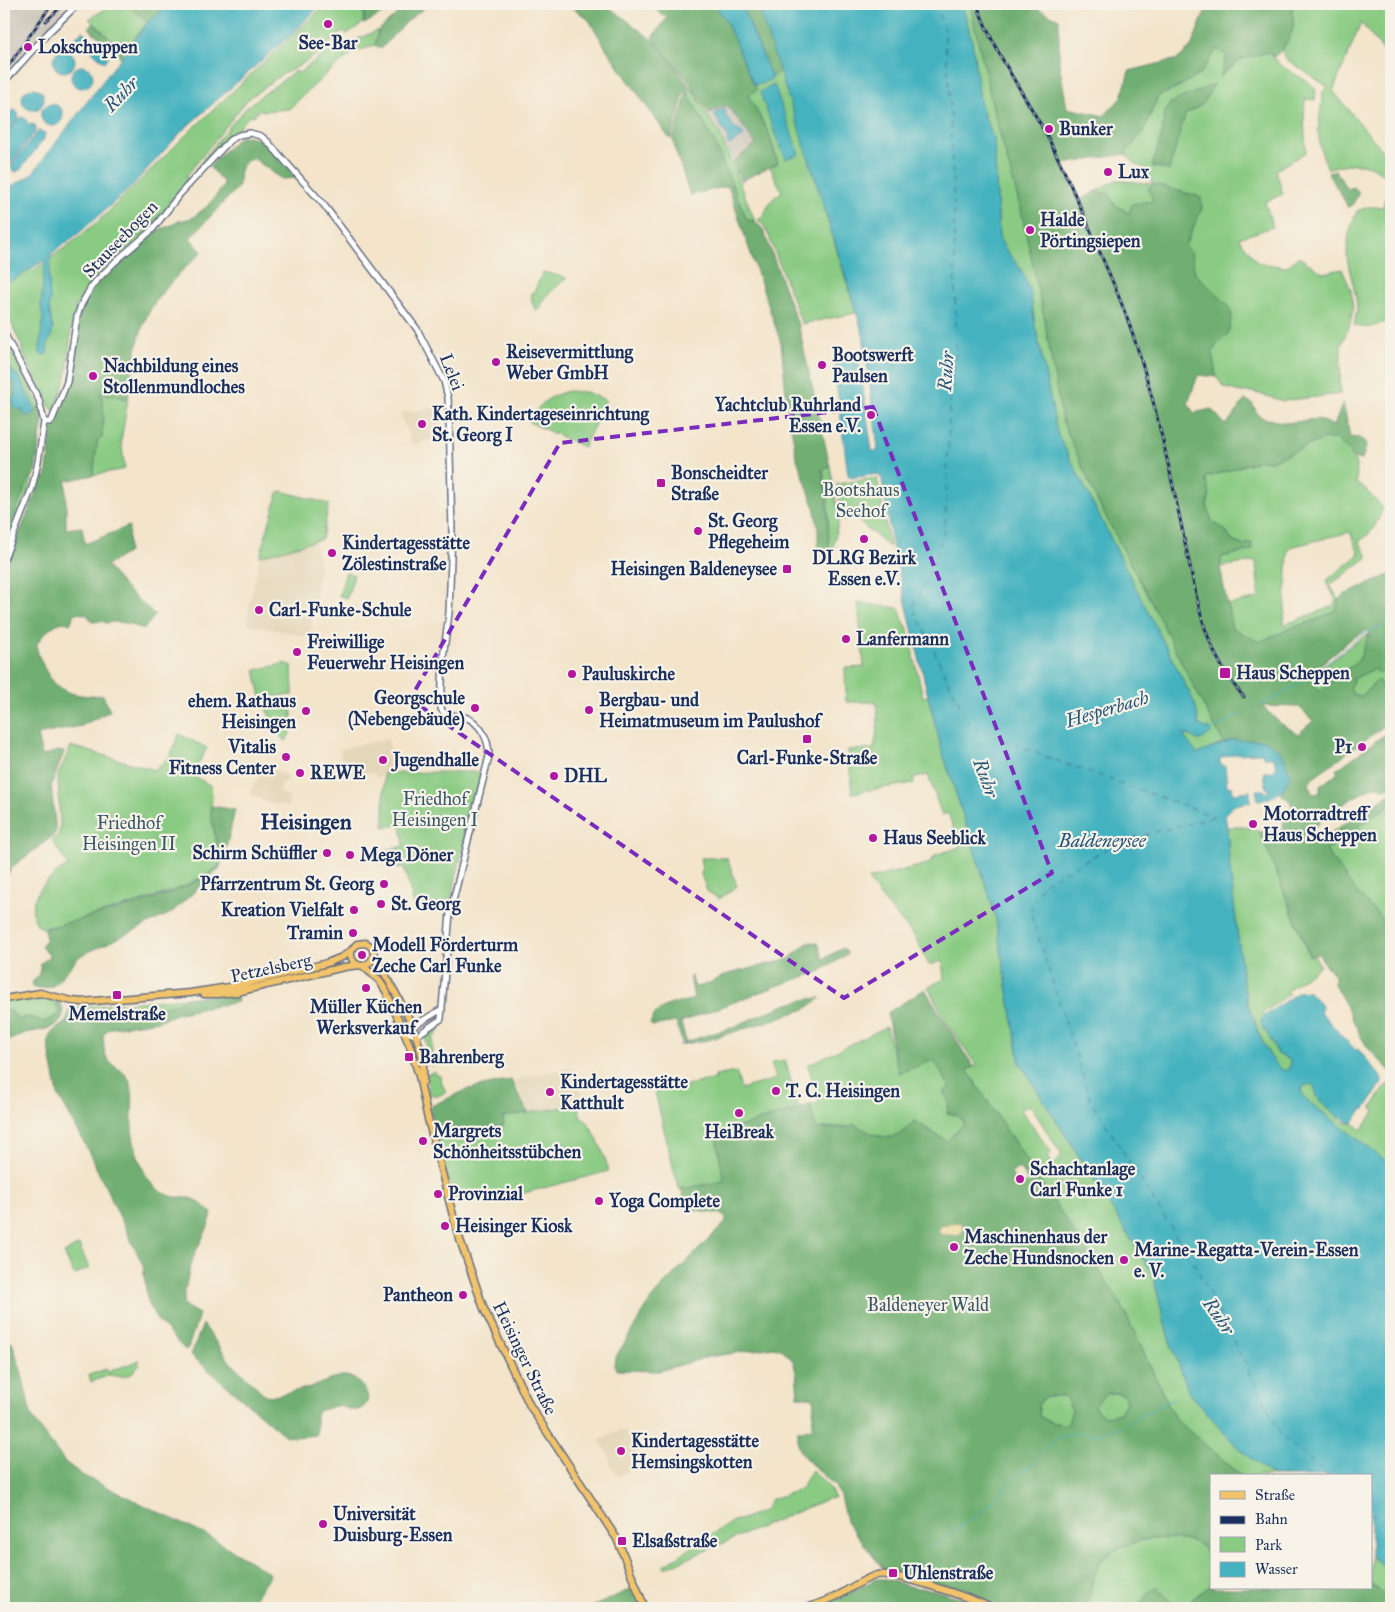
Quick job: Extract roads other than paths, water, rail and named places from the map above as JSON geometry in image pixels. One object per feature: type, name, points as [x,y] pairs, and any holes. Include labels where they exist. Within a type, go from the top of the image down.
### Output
[{"type":"main road","points":[[351,951],[357,944],[364,943],[372,947],[374,954],[370,962],[361,966]]},
{"type":"main road","name":"Heisinger Straße","points":[[351,951],[352,960],[376,976],[410,1033]]},
{"type":"main road","name":"Petzelsberg","points":[[4,998],[36,993],[82,1002],[190,993],[244,984],[327,963],[351,951]]},
{"type":"main road","name":"Heisinger Straße","points":[[374,954],[424,1065],[424,1101],[427,1115],[457,1231],[487,1316],[530,1406],[617,1539],[645,1608]]},
{"type":"main road","name":"Petzelsberg","points":[[190,993],[218,994],[237,992],[344,967],[361,966]]},
{"type":"main road","points":[[807,1608],[836,1596],[879,1574],[908,1580],[964,1597],[991,1608]]},
{"type":"street","points":[[4,82],[51,30],[78,4]]},
{"type":"street","name":"Stauseebogen","points":[[44,422],[52,420],[66,388],[77,317],[84,298],[96,281],[152,230],[180,194],[230,140],[239,135],[254,133]]},
{"type":"street","name":"Lelei","points":[[254,133],[264,138],[324,205],[363,255],[419,333],[444,381],[449,408],[452,524],[449,613],[442,670],[441,709],[444,714],[463,716],[475,723],[485,736],[489,756],[450,913],[442,1009]]},
{"type":"street","points":[[4,333],[40,400],[44,422],[36,474],[4,559]]},
{"type":"street","points":[[410,1033],[441,1019],[442,1009]]},
{"type":"street","points":[[410,1033],[442,1009]]},
{"type":"water","name":"Ruhr","points":[[161,4],[322,4],[293,33],[183,130],[129,189],[79,233],[51,254],[49,307],[53,328],[47,354],[42,355],[40,353],[43,320],[41,305],[45,260],[13,280],[5,282],[4,191],[32,174],[148,22],[161,12]]},
{"type":"water","points":[[714,4],[741,4],[772,78],[762,84],[754,85],[727,23]]},
{"type":"water","name":"Baldeneysee","points":[[757,4],[962,4],[972,41],[980,101],[994,139],[999,237],[1023,274],[1029,287],[1057,433],[1192,698],[1196,707],[1199,725],[1210,729],[1212,732],[1198,740],[1188,735],[1183,735],[1197,754],[1233,740],[1264,740],[1279,750],[1290,775],[1278,793],[1269,798],[1258,800],[1256,790],[1268,792],[1264,772],[1272,772],[1276,768],[1274,757],[1263,757],[1263,753],[1236,754],[1220,758],[1220,764],[1225,766],[1227,785],[1228,787],[1232,786],[1233,793],[1250,791],[1250,802],[1234,805],[1225,814],[1243,981],[1248,1005],[1256,1028],[1276,1064],[1285,1071],[1288,1069],[1291,1064],[1290,1060],[1278,1054],[1265,1029],[1263,1029],[1261,1020],[1298,992],[1308,991],[1321,1004],[1322,1009],[1320,1011],[1356,1050],[1358,1049],[1381,1077],[1381,1085],[1353,1123],[1340,1117],[1325,1106],[1312,1084],[1305,1085],[1301,1091],[1304,1098],[1391,1165],[1391,1571],[1372,1557],[1372,1474],[1270,1474],[1239,1449],[1189,1392],[1168,1336],[1155,1277],[1020,1063],[995,914],[941,747],[892,544],[882,479],[877,474],[851,478],[848,475],[835,372],[836,349],[838,349],[843,357],[858,356],[872,451],[877,451],[878,448],[863,334],[815,177]]},
{"type":"water","points":[[82,31],[109,56],[104,62],[76,37]]},
{"type":"water","points":[[64,50],[72,53],[75,61],[72,69],[64,72],[56,69],[53,61],[56,53]]},
{"type":"water","points":[[82,66],[90,69],[93,77],[90,85],[82,88],[74,85],[71,77],[74,69]]},
{"type":"water","points":[[774,85],[799,154],[786,159],[760,92]]},
{"type":"water","points":[[33,88],[43,95],[44,99],[37,109],[33,110],[23,103],[22,99],[29,89]]},
{"type":"water","points":[[52,104],[60,107],[63,115],[60,123],[52,126],[44,123],[41,115],[44,107]]},
{"type":"water","points":[[725,108],[725,114],[734,128],[738,129],[739,132],[741,131],[744,136],[729,145],[728,137],[714,114]]},
{"type":"water","points":[[15,110],[19,117],[4,137],[4,120],[11,111]]},
{"type":"water","points":[[22,117],[27,120],[27,126],[35,125],[36,130],[11,163],[6,165],[4,164],[4,138]]},
{"type":"water","points":[[39,131],[45,133],[44,139],[20,170],[13,171],[11,168],[12,164]]},
{"type":"water","points":[[4,361],[5,365],[19,377],[35,409],[33,414],[29,416],[23,414],[22,409],[17,410],[14,407],[12,400],[17,393],[14,391],[16,385],[4,379]]},
{"type":"waterway","points":[[4,326],[15,346]]},
{"type":"waterway","name":"Hesperbach","points":[[1262,704],[1279,696],[1307,678],[1363,634],[1391,623]]},
{"type":"waterway","name":"Hesperbach","points":[[1211,730],[1245,712]]},
{"type":"waterway","points":[[927,1548],[959,1528],[989,1505],[1020,1473],[1033,1465],[1036,1456],[1058,1438],[1074,1433],[1096,1434],[1121,1427],[1136,1417],[1174,1399]]},
{"type":"railway","points":[[4,72],[52,4]]},
{"type":"railway","points":[[46,21],[64,4]]},
{"type":"railway","points":[[977,4],[991,38],[1046,134],[1063,169],[1127,317],[1152,396],[1204,626],[1220,664],[1244,697]]},
{"type":"place","name":"See-Bar","points":[[328,24]]},
{"type":"place","name":"Lokschuppen","points":[[28,47]]},
{"type":"place","name":"Bunker","points":[[1049,129]]},
{"type":"place","name":"Lux","points":[[1108,172]]},
{"type":"place","name":"Halde Pörtingsiepen","points":[[1030,230]]},
{"type":"place","name":"Reisevermittlung Weber GmbH","points":[[496,362]]},
{"type":"place","name":"Bootswerft Paulsen","points":[[822,365]]},
{"type":"place","name":"Nachbildung eines Stollenmundloches","points":[[93,376]]},
{"type":"place","name":"Yachtclub Ruhrland Essen e.V.","points":[[871,415]]},
{"type":"place","name":"Kath. Kindertageseinrichtung St. Georg I","points":[[422,424]]},
{"type":"place","name":"Bonscheidter Straße","points":[[661,483]]},
{"type":"place","name":"St. Georg Pflegeheim","points":[[698,531]]},
{"type":"place","name":"DLRG Bezirk Essen e.V.","points":[[864,539]]},
{"type":"place","name":"Kindertagesstätte Zölestinstraße","points":[[332,553]]},
{"type":"place","name":"Heisingen Baldeneysee","points":[[787,569]]},
{"type":"place","name":"Carl-Funke-Schule","points":[[259,610]]},
{"type":"place","name":"Lanfermann","points":[[846,639]]},
{"type":"place","name":"Freiwillige Feuerwehr Heisingen","points":[[297,652]]},
{"type":"place","name":"Haus Scheppen","points":[[1225,673]]},
{"type":"place","name":"Pauluskirche","points":[[572,674]]},
{"type":"place","name":"Georgschule (Nebengebäude)","points":[[475,708]]},
{"type":"place","name":"Bergbau- und Heimatmuseum im Paulushof","points":[[589,710]]},
{"type":"place","name":"ehem. Rathaus Heisingen","points":[[306,711]]},
{"type":"place","name":"Carl-Funke-Straße","points":[[807,739]]},
{"type":"place","name":"P1","points":[[1362,747]]},
{"type":"place","name":"Vitalis Fitness Center","points":[[286,757]]},
{"type":"place","name":"Jugendhalle","points":[[383,760]]},
{"type":"place","name":"REWE","points":[[300,773]]},
{"type":"place","name":"DHL","points":[[554,776]]},
{"type":"place","name":"Motorradtreff Haus Scheppen","points":[[1253,824]]},
{"type":"place","name":"Haus Seeblick","points":[[873,838]]},
{"type":"place","name":"Schirm Schüffler","points":[[327,853]]},
{"type":"place","name":"Mega Döner","points":[[350,855]]},
{"type":"place","name":"Pfarrzentrum St. Georg","points":[[384,884]]},
{"type":"place","name":"St. Georg","points":[[381,904]]},
{"type":"place","name":"Kreation Vielfalt","points":[[354,910]]},
{"type":"place","name":"Tramin","points":[[353,933]]},
{"type":"place","name":"Modell Förderturm Zeche Carl Funke","points":[[362,955]]},
{"type":"place","name":"Müller Küchen Werksverkauf","points":[[366,988]]},
{"type":"place","name":"Memelstraße","points":[[117,995]]},
{"type":"place","name":"Bahrenberg","points":[[409,1057]]},
{"type":"place","name":"T. C. Heisingen","points":[[776,1091]]},
{"type":"place","name":"Kindertagesstätte Katthult","points":[[550,1092]]},
{"type":"place","name":"HeiBreak","points":[[739,1113]]},
{"type":"place","name":"Margrets Schönheitsstübchen","points":[[423,1141]]},
{"type":"place","name":"Schachtanlage Carl Funke 1","points":[[1020,1179]]},
{"type":"place","name":"Provinzial","points":[[438,1194]]},
{"type":"place","name":"Yoga Complete","points":[[599,1201]]},
{"type":"place","name":"Heisinger Kiosk","points":[[445,1226]]},
{"type":"place","name":"Maschinenhaus der Zeche Hundsnocken","points":[[954,1247]]},
{"type":"place","name":"Marine-Regatta-Verein-Essen e. V.","points":[[1124,1260]]},
{"type":"place","name":"Pantheon","points":[[463,1295]]},
{"type":"place","name":"Kindertagesstätte Hemsingskotten","points":[[621,1451]]},
{"type":"place","name":"Universität Duisburg-Essen","points":[[323,1524]]},
{"type":"place","name":"Elsaßstraße","points":[[622,1541]]},
{"type":"place","name":"Uhlenstraße","points":[[893,1573]]},
{"type":"district","name":"Heisingen","points":[[306,821]]},
{"type":"park label","name":"Bootshaus Seehof","points":[[861,500]]},
{"type":"park label","name":"Friedhof Heisingen I","points":[[435,810]]},
{"type":"park label","name":"Friedhof Heisingen II","points":[[129,833]]},
{"type":"park label","name":"Baldeneyer Wald","points":[[928,1305]]}]
